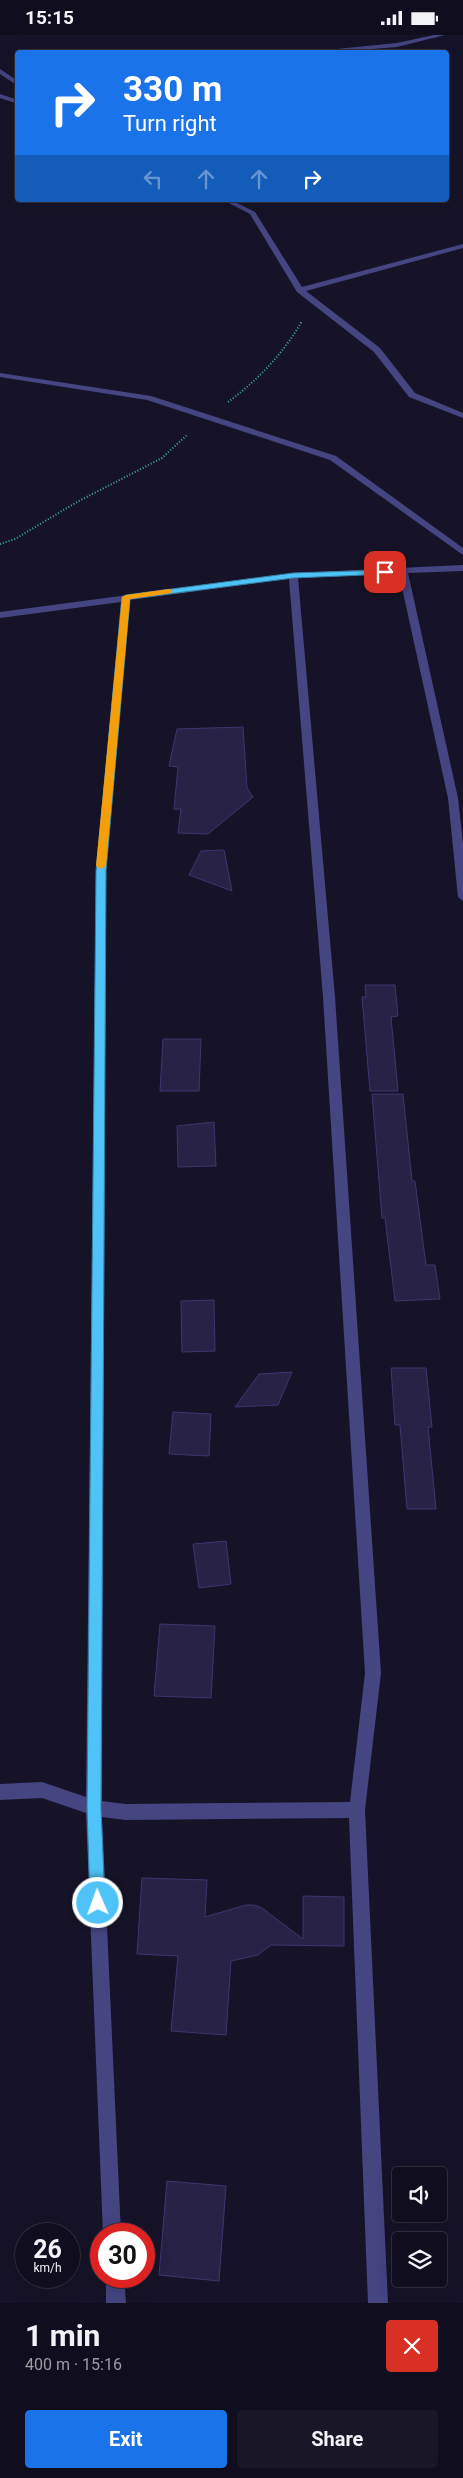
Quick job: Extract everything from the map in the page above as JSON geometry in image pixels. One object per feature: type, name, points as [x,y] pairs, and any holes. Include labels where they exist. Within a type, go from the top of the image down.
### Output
[{"type":"street","points":[[332,50],[397,45],[442,35]]},
{"type":"street","points":[[0,71],[15,83]]},
{"type":"street","points":[[0,95],[15,101]]},
{"type":"street","points":[[230,202],[253,213],[300,290],[377,350],[412,395],[463,416]]},
{"type":"street","points":[[300,290],[463,246]]},
{"type":"street","points":[[0,375],[148,398],[333,458],[463,552]]},
{"type":"street","points":[[0,615],[293,576],[463,568]]},
{"type":"street","points":[[403,571],[453,798],[463,897]]},
{"type":"street","points":[[293,576],[329,997],[374,1673],[357,1810],[378,2303]]},
{"type":"street","points":[[112,2223],[94,1808],[101,871],[126,597]]},
{"type":"street","points":[[0,1792],[42,1789],[94,1808],[126,1812],[357,1810]]},
{"type":"street","points":[[115,2288],[116,2303]]},
{"type":"path","points":[[0,544],[15,539],[77,502],[162,459],[207,417],[256,382],[296,332],[313,300]]},
{"type":"building","points":[[243,727],[247,788],[253,797],[208,834],[178,833],[181,809],[174,809],[178,767],[169,766],[177,729]]},
{"type":"building","points":[[224,850],[232,891],[189,875],[201,851]]},
{"type":"building","points":[[365,985],[395,985],[398,1016],[391,1017],[398,1091],[370,1091],[362,997],[366,997]]},
{"type":"building","points":[[163,1039],[201,1039],[199,1091],[160,1091]]},
{"type":"building","points":[[372,1094],[403,1094],[412,1181],[415,1181],[426,1265],[435,1265],[440,1299],[395,1301],[385,1218],[382,1218]]},
{"type":"building","points":[[214,1122],[216,1166],[178,1167],[177,1126]]},
{"type":"building","points":[[214,1300],[215,1351],[182,1352],[181,1301]]},
{"type":"building","points":[[391,1368],[426,1368],[432,1427],[428,1427],[436,1509],[407,1509],[400,1425],[395,1425]]},
{"type":"building","points":[[292,1372],[278,1405],[235,1407],[259,1374]]},
{"type":"building","points":[[173,1412],[211,1414],[209,1456],[169,1454]]},
{"type":"building","points":[[226,1541],[231,1584],[199,1588],[193,1544]]},
{"type":"building","points":[[160,1624],[215,1626],[211,1698],[154,1696]]},
{"type":"building","points":[[142,1878],[207,1880],[205,1917],[246,1905],[254,1905],[262,1908],[303,1939],[303,1896],[344,1897],[344,1946],[271,1945],[258,1955],[231,1961],[226,2035],[171,2031],[178,1956],[137,1954]]},
{"type":"building","points":[[167,2181],[226,2186],[219,2281],[159,2275]]},
{"type":"slow traffic","points":[[101,866],[126,597],[169,592]]},
{"type":"route","points":[[98,1903],[94,1808],[101,871],[126,597],[293,576],[385,572]]}]
